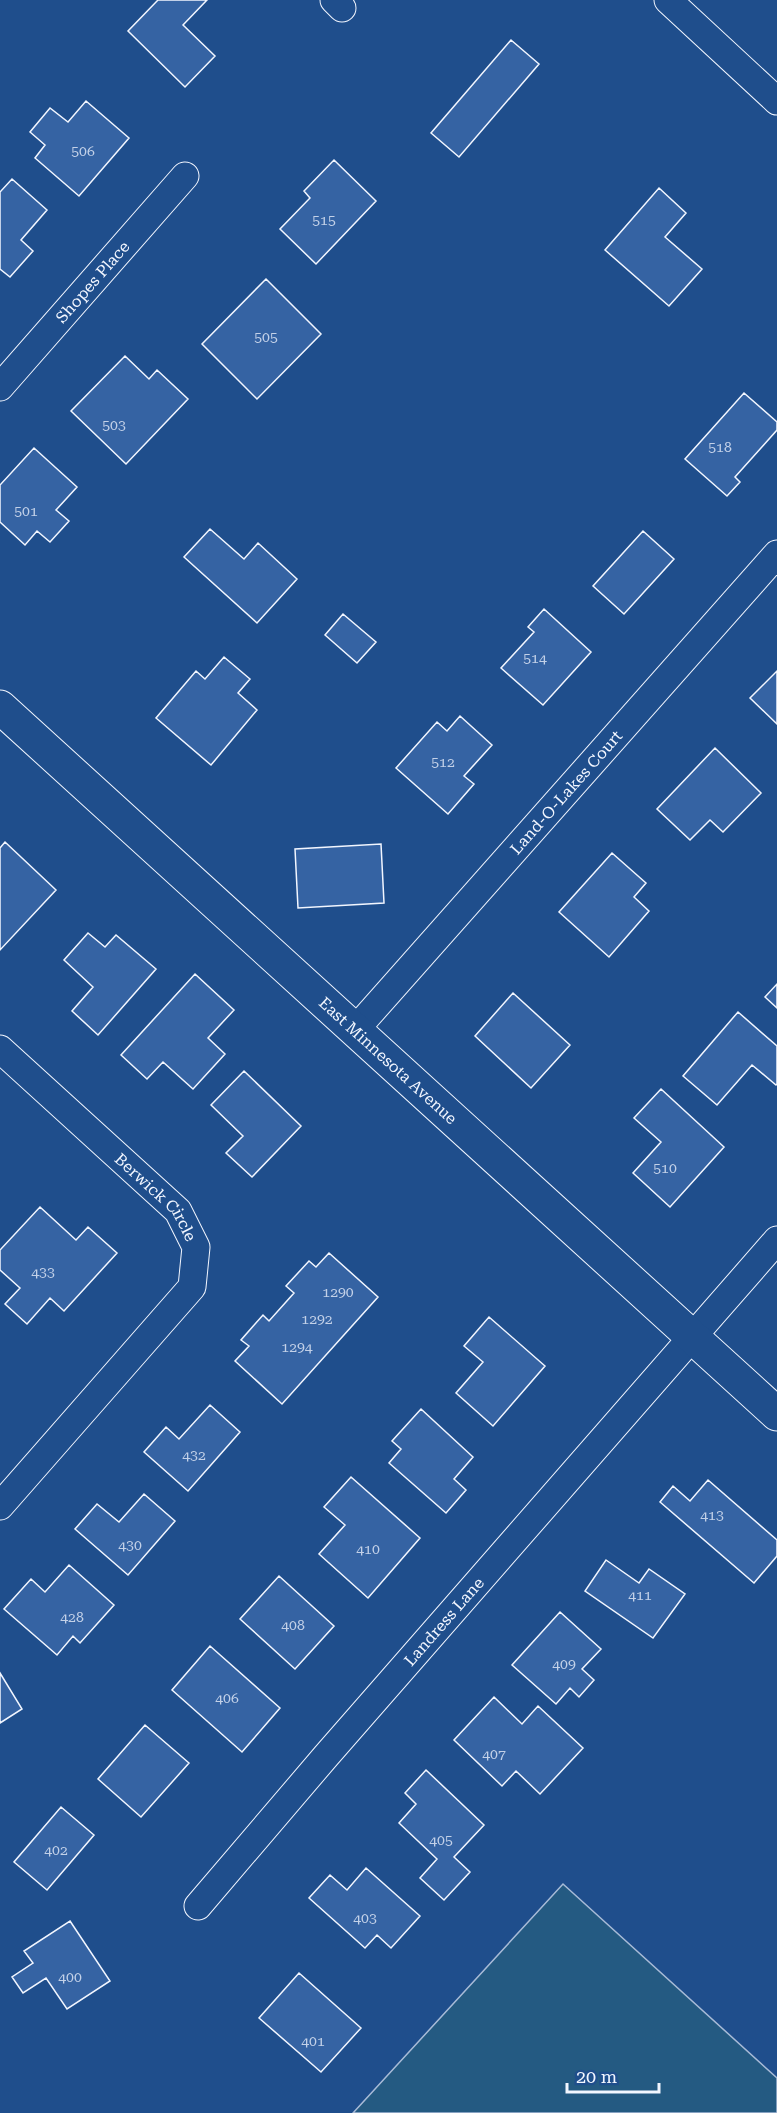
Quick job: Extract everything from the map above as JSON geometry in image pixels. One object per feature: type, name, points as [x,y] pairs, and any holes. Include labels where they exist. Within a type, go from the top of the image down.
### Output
[{"type":"street","points":[[668,0],[777,101]]},
{"type":"street","name":"Shopes Place","points":[[0,387],[185,176]]},
{"type":"street","name":"Land-O-Lakes Court","points":[[355,1030],[777,554]]},
{"type":"street","name":"East Minnesota Avenue","points":[[0,707],[777,1414]]},
{"type":"street","name":"Berwick Circle","points":[[0,1049],[178,1211],[196,1247],[192,1287],[0,1506]]},
{"type":"street","name":"Landress Lane","points":[[198,1906],[777,1240]]},
{"type":"shaded area","points":[[563,1884],[777,2078],[777,2113],[353,2113]]},
{"type":"building","points":[[158,0],[207,0],[183,25],[215,56],[185,87],[128,31]]},
{"type":"building","points":[[511,40],[539,64],[459,157],[431,133]]},
{"type":"building","points":[[86,101],[129,138],[79,196],[35,158],[45,145],[30,132],[50,108],[68,122]]},
{"type":"building","points":[[334,160],[376,201],[316,264],[280,229],[310,198],[304,191]]},
{"type":"building","points":[[12,179],[47,210],[21,240],[33,251],[10,277],[0,269],[0,192]]},
{"type":"building","points":[[659,188],[686,213],[665,237],[702,269],[669,306],[605,250]]},
{"type":"building","points":[[266,279],[321,334],[257,399],[202,344]]},
{"type":"building","points":[[125,356],[149,379],[157,370],[188,399],[126,464],[71,411]]},
{"type":"building","points":[[744,393],[777,422],[777,430],[735,477],[740,482],[727,496],[685,459]]},
{"type":"building","points":[[34,448],[77,487],[56,510],[69,521],[50,542],[37,531],[25,545],[0,522],[0,485]]},
{"type":"building","points":[[210,529],[244,559],[258,543],[297,579],[257,623],[184,557]]},
{"type":"building","points":[[643,531],[674,559],[624,614],[593,586]]},
{"type":"building","points":[[544,609],[591,652],[543,705],[501,668],[534,632],[528,627]]},
{"type":"building","points":[[343,614],[376,642],[357,663],[325,635]]},
{"type":"building","points":[[224,657],[250,679],[238,693],[257,710],[211,765],[156,718],[196,671],[205,679]]},
{"type":"building","points":[[777,671],[777,724],[750,698]]},
{"type":"building","points":[[460,716],[492,745],[464,776],[474,784],[448,814],[396,768],[437,722],[447,731]]},
{"type":"building","points":[[715,748],[761,793],[723,832],[710,820],[690,840],[657,809]]},
{"type":"building","points":[[5,842],[56,890],[0,950],[0,848]]},
{"type":"building","points":[[381,844],[384,903],[298,908],[295,849]]},
{"type":"building","points":[[612,853],[646,883],[634,897],[649,911],[609,957],[559,912]]},
{"type":"building","points":[[88,933],[105,947],[116,935],[156,969],[98,1035],[72,1011],[93,987],[64,960]]},
{"type":"building","points":[[195,974],[234,1010],[208,1038],[225,1054],[193,1089],[163,1062],[147,1079],[121,1055]]},
{"type":"building","points":[[777,984],[777,1008],[765,997]]},
{"type":"building","points":[[513,993],[570,1045],[531,1088],[475,1036]]},
{"type":"building","points":[[738,1012],[777,1046],[777,1084],[752,1065],[717,1105],[683,1076]]},
{"type":"building","points":[[244,1071],[301,1126],[252,1177],[226,1153],[243,1136],[211,1105]]},
{"type":"building","points":[[661,1089],[724,1147],[670,1207],[633,1173],[661,1142],[634,1118]]},
{"type":"building","points":[[40,1207],[76,1240],[88,1227],[117,1253],[64,1311],[50,1298],[27,1324],[5,1304],[20,1288],[0,1270],[0,1250]]},
{"type":"building","points":[[329,1253],[378,1297],[282,1404],[235,1361],[249,1346],[241,1340],[263,1315],[269,1321],[294,1293],[286,1286],[309,1261],[316,1267]]},
{"type":"building","points":[[489,1317],[545,1366],[493,1426],[456,1393],[483,1362],[464,1346]]},
{"type":"building","points":[[210,1405],[240,1432],[188,1491],[144,1452],[166,1427],[179,1439]]},
{"type":"building","points":[[421,1409],[473,1457],[454,1479],[466,1490],[446,1513],[389,1463],[401,1449],[392,1441]]},
{"type":"building","points":[[351,1477],[420,1538],[368,1598],[319,1554],[345,1525],[324,1507]]},
{"type":"building","points":[[708,1480],[777,1540],[777,1556],[754,1583],[660,1502],[673,1486],[690,1501]]},
{"type":"building","points":[[144,1494],[175,1521],[128,1575],[75,1529],[97,1504],[119,1522]]},
{"type":"building","points":[[606,1560],[639,1583],[649,1569],[685,1594],[653,1638],[585,1591]]},
{"type":"building","points":[[69,1565],[114,1605],[80,1643],[73,1636],[57,1655],[4,1609],[31,1579],[45,1592]]},
{"type":"building","points":[[279,1576],[334,1626],[295,1669],[240,1619]]},
{"type":"building","points":[[560,1612],[601,1649],[582,1669],[594,1680],[579,1697],[570,1688],[556,1704],[512,1665]]},
{"type":"building","points":[[210,1646],[280,1708],[242,1752],[172,1690]]},
{"type":"building","points":[[0,1673],[22,1709],[0,1723]]},
{"type":"building","points":[[494,1697],[522,1724],[538,1706],[583,1748],[540,1794],[516,1771],[502,1786],[454,1740]]},
{"type":"building","points":[[145,1725],[189,1763],[141,1817],[98,1779]]},
{"type":"building","points":[[426,1770],[484,1825],[454,1857],[470,1872],[444,1900],[420,1878],[437,1859],[399,1823],[416,1804],[405,1793]]},
{"type":"building","points":[[61,1807],[94,1835],[47,1890],[14,1862]]},
{"type":"building","points":[[366,1868],[420,1916],[391,1948],[377,1935],[365,1948],[309,1898],[330,1875],[347,1890]]},
{"type":"building","points":[[70,1921],[110,1981],[67,2009],[46,1978],[23,1993],[12,1977],[33,1963],[24,1951]]},
{"type":"building","points":[[299,1973],[361,2028],[321,2072],[259,2018]]}]
